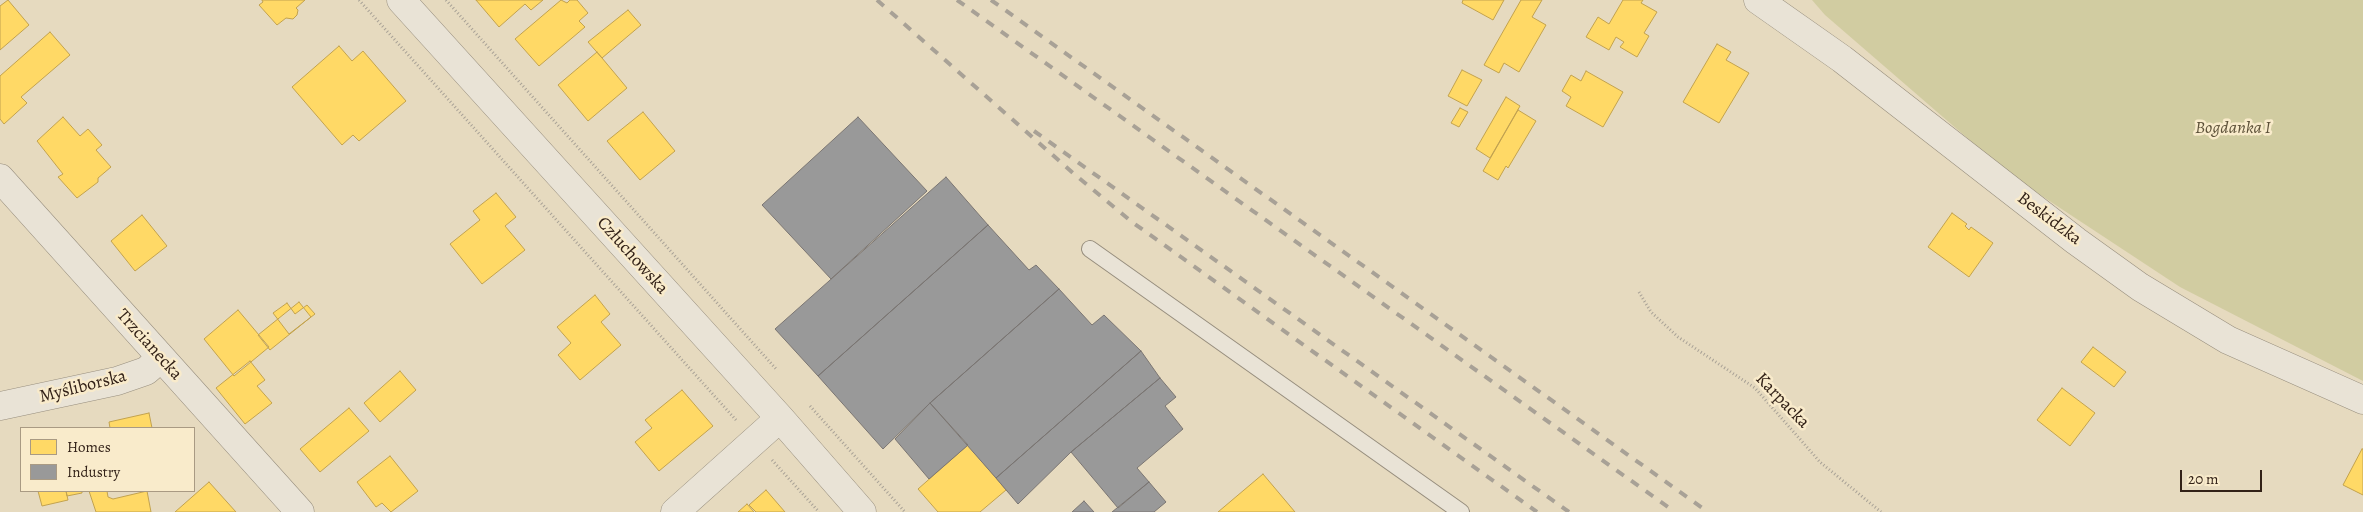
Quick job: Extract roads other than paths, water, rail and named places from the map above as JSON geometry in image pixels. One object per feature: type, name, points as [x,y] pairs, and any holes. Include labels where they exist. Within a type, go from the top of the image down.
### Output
[{"type":"street","name":"Człuchowska","points":[[401,0],[780,418],[862,512]]},
{"type":"street","name":"Beskidzka","points":[[1758,0],[1842,59],[2076,241],[2140,287],[2228,340],[2363,400]]},
{"type":"street","name":"Trzcianecka","points":[[0,178],[300,512]]},
{"type":"street","name":"Myśliborska","points":[[0,406],[117,381],[146,370],[161,358]]},
{"type":"street","points":[[675,512],[780,418]]},
{"type":"lane","points":[[1090,249],[1461,512]]},
{"type":"railway","points":[[877,0],[1073,173],[1132,222],[1537,512]]},
{"type":"railway","points":[[957,0],[1675,512]]},
{"type":"railway","points":[[991,0],[1708,512]]},
{"type":"railway","points":[[1034,131],[1569,512]]},
{"type":"park label","name":"Bogdanka I","points":[[2233,129]]}]
